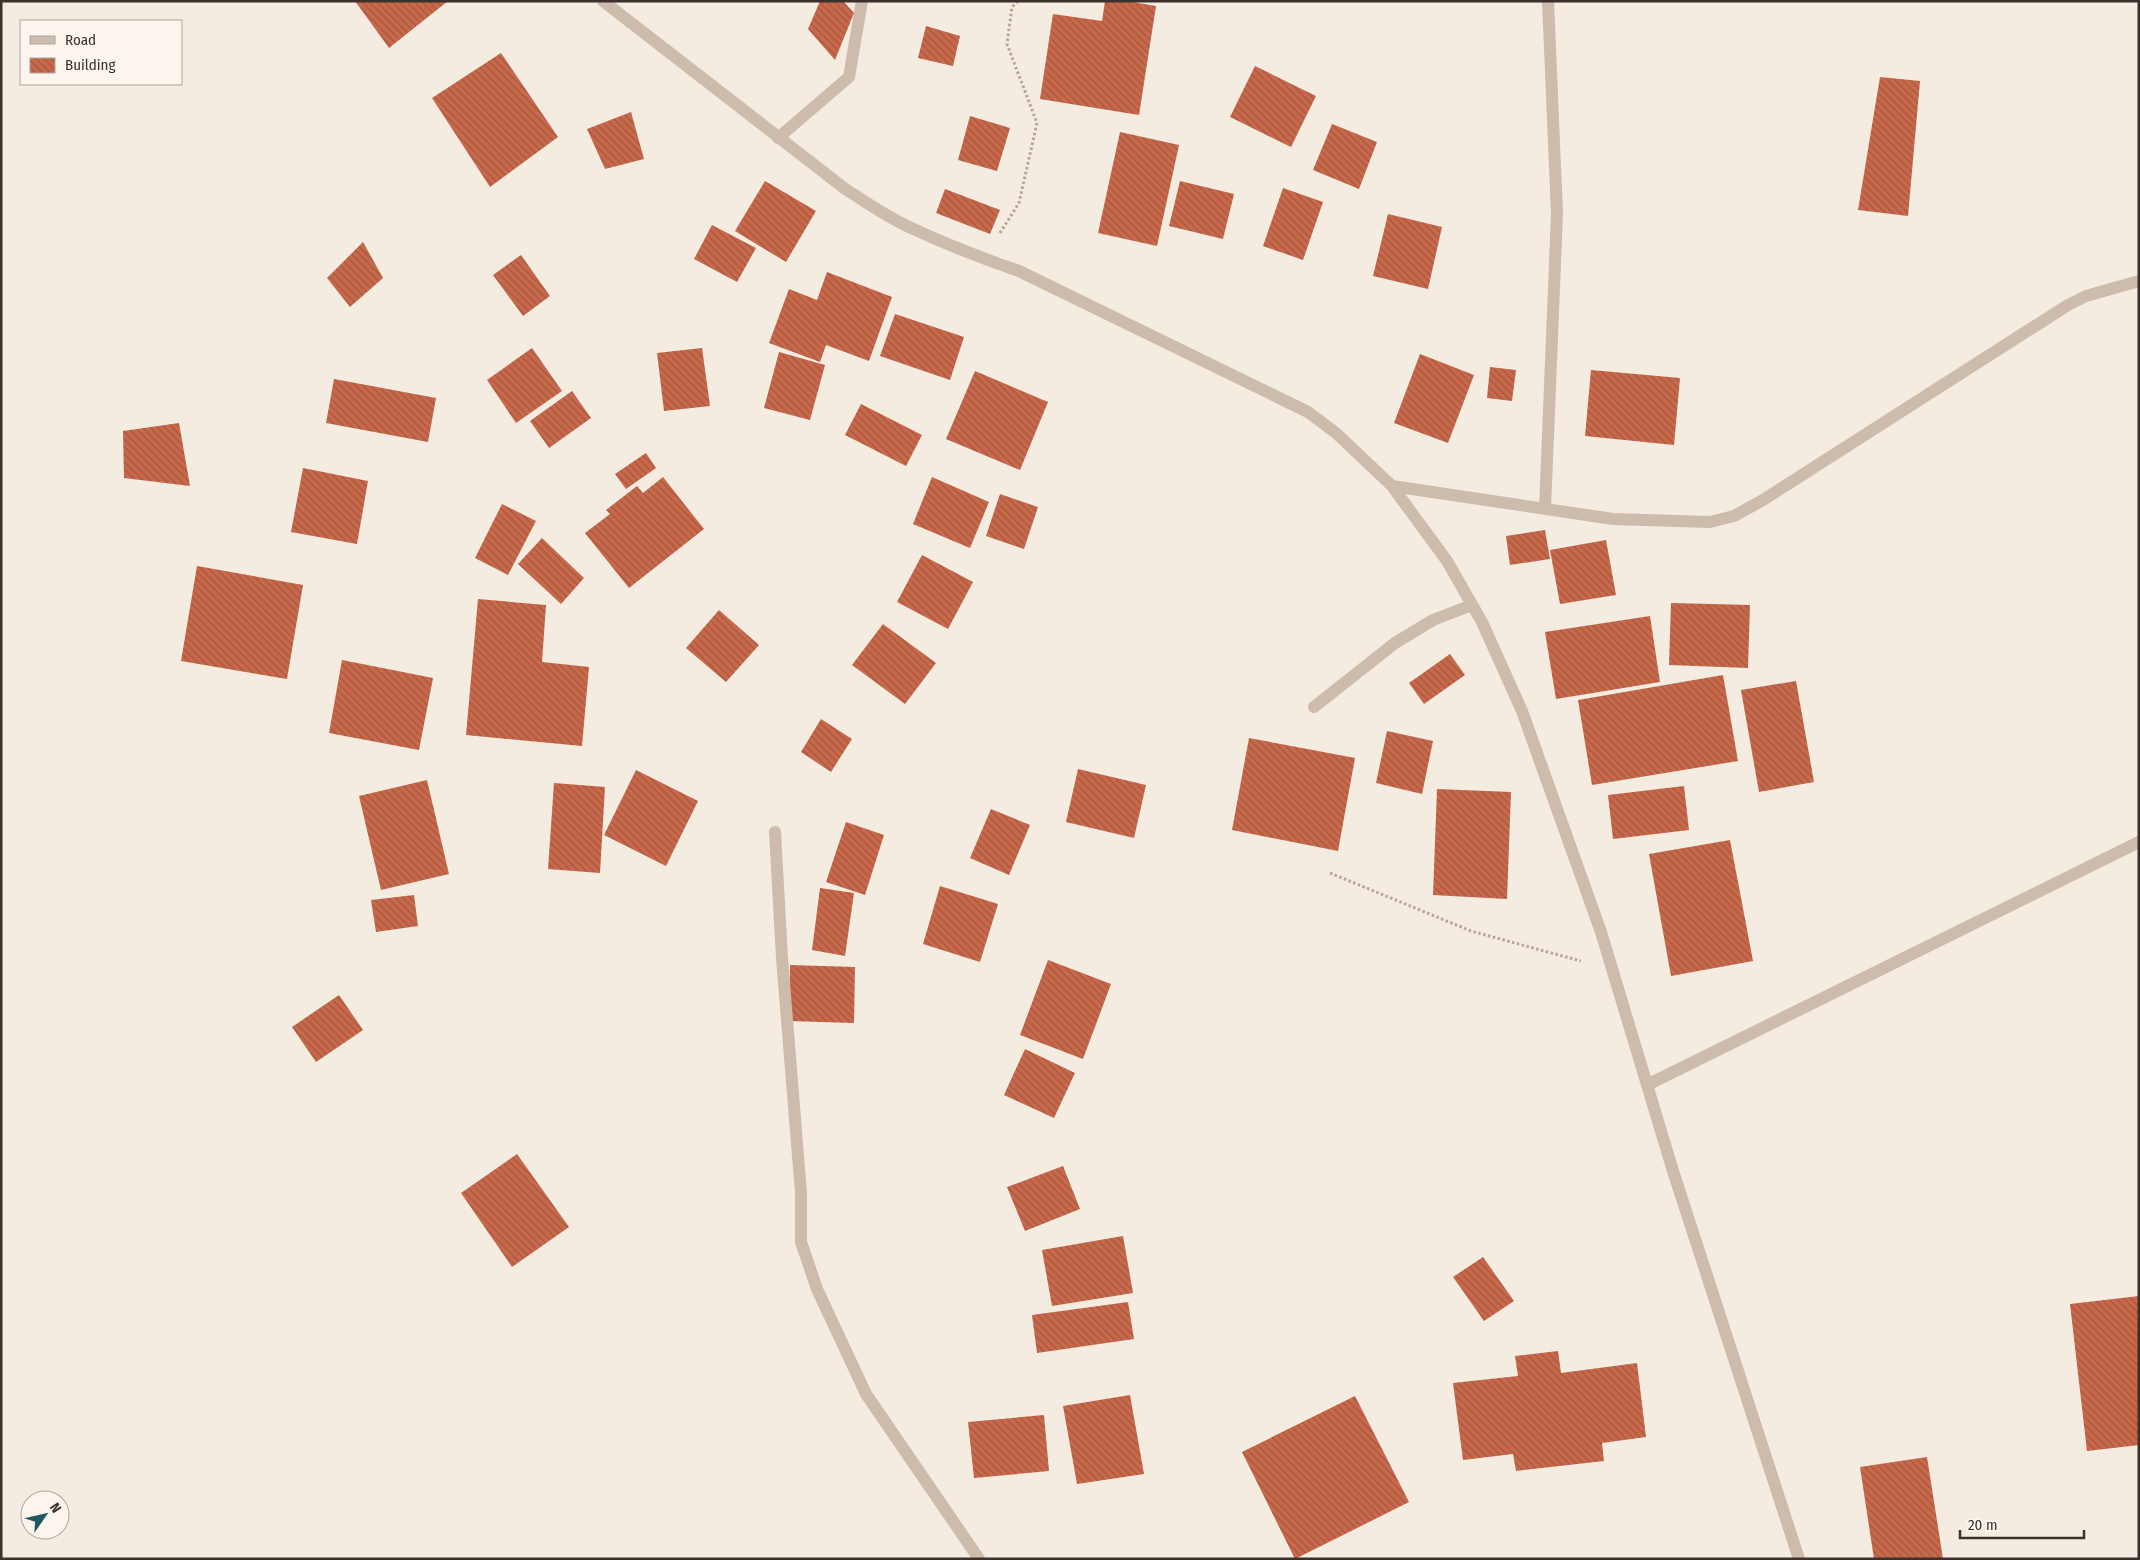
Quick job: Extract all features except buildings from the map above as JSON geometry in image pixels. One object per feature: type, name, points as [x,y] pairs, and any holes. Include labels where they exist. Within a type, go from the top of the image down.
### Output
[{"type":"street","points":[[603,1],[778,138],[844,188],[874,207],[906,226],[984,259],[1019,271],[1308,412],[1336,433],[1392,486],[1447,561],[1472,606],[1522,712],[1610,962],[1647,1086],[1799,1559]]},
{"type":"street","points":[[778,138],[849,78],[862,1]]},
{"type":"street","points":[[1545,509],[1558,214],[1548,1]]},
{"type":"street","points":[[1392,486],[1623,520],[1710,522],[1734,516],[1764,500],[2068,305],[2086,296],[2139,281]]},
{"type":"street","points":[[1314,706],[1395,644],[1433,620],[1472,606]]},
{"type":"street","points":[[775,832],[783,968],[801,1192],[801,1242],[817,1289],[866,1394],[979,1559]]},
{"type":"street","points":[[1647,1086],[2139,842]]},
{"type":"path","points":[[984,259],[1019,203],[1037,122],[1007,44],[1012,7],[1018,1]]},
{"type":"path","points":[[1330,873],[1471,931],[1586,963],[1610,962]]}]
